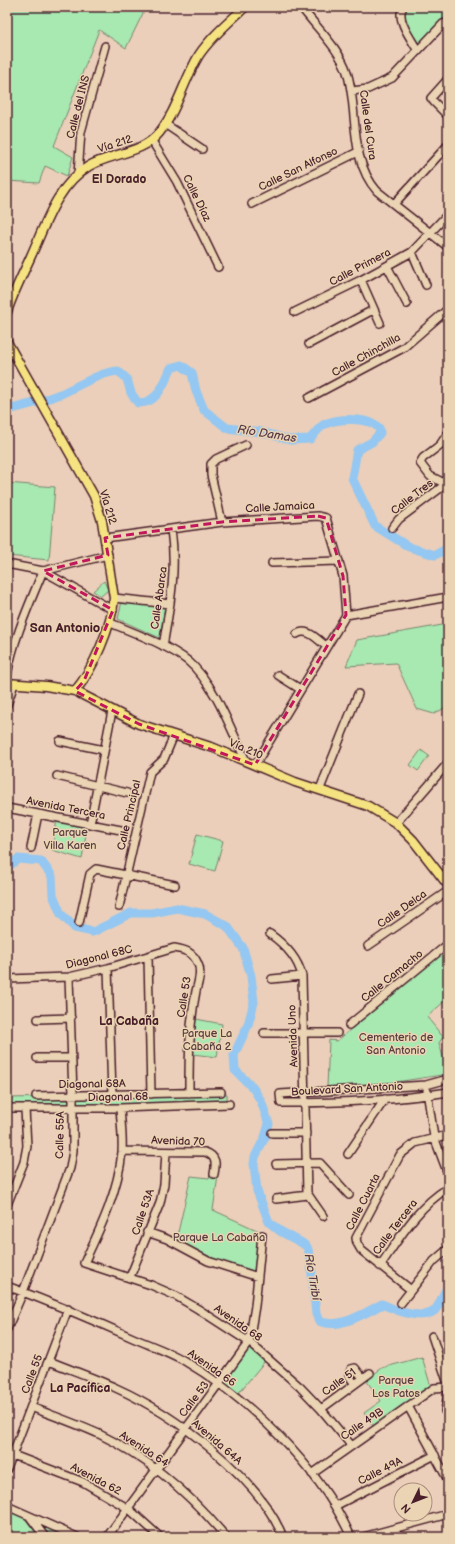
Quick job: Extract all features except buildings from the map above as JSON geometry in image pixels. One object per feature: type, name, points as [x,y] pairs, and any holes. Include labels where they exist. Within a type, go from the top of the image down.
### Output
[{"type":"main road","name":"Vía 212","points":[[7,312],[54,206],[78,174],[99,160],[141,147],[152,141],[165,124],[200,54],[211,40],[245,7]]},
{"type":"main road","name":"Vía 212","points":[[7,342],[35,394],[89,485],[98,510],[105,538],[114,598],[114,610],[111,623],[84,681],[75,691]]},
{"type":"main road","name":"Vía 210","points":[[10,684],[46,686],[75,691],[139,724],[214,748],[288,779],[368,806],[396,824],[428,857],[448,885]]},
{"type":"street","name":"Calle del Cura","points":[[301,7],[340,59],[346,70],[352,92],[355,153],[369,183],[430,234],[448,247]]},
{"type":"street","points":[[403,7],[401,12],[402,21],[418,50]]},
{"type":"street","points":[[352,92],[368,89],[392,78],[418,50],[444,24],[448,22]]},
{"type":"street","name":"Calle del INS","points":[[78,174],[81,132],[105,46]]},
{"type":"street","points":[[448,79],[432,98],[448,116]]},
{"type":"street","points":[[165,124],[202,149]]},
{"type":"street","name":"Calle Díaz","points":[[152,141],[177,182],[218,267]]},
{"type":"street","points":[[394,204],[448,145]]},
{"type":"street","name":"Calle San Alfonso","points":[[252,204],[355,153]]},
{"type":"street","name":"Calle Primera","points":[[295,312],[361,280],[412,252],[448,214]]},
{"type":"street","points":[[412,252],[426,285]]},
{"type":"street","points":[[387,266],[407,304]]},
{"type":"street","points":[[361,280],[373,310],[380,322]]},
{"type":"street","name":"Calle Chinchilla","points":[[309,398],[403,348],[448,309]]},
{"type":"street","points":[[309,344],[373,310]]},
{"type":"street","points":[[447,484],[430,476],[420,463],[423,458],[440,446],[448,433]]},
{"type":"street","points":[[222,522],[211,475],[211,464],[216,459],[246,445]]},
{"type":"street","name":"Calle Tres","points":[[392,528],[398,519],[447,484]]},
{"type":"street","name":"Calle Jamaica","points":[[105,538],[222,522],[322,516],[326,518],[339,561],[344,589],[346,615]]},
{"type":"street","name":"Calle Abarca","points":[[163,646],[174,580],[175,553],[171,529]]},
{"type":"street","points":[[43,571],[108,555]]},
{"type":"street","points":[[272,563],[339,561]]},
{"type":"street","points":[[7,564],[43,571],[114,610]]},
{"type":"street","points":[[7,676],[9,664],[24,618],[43,571]]},
{"type":"street","points":[[114,598],[170,604]]},
{"type":"street","points":[[254,765],[346,615],[448,598]]},
{"type":"street","points":[[111,623],[163,646],[188,662],[203,678],[215,697],[246,761]]},
{"type":"street","points":[[297,634],[306,631],[326,646]]},
{"type":"street","points":[[278,675],[300,689]]},
{"type":"street","points":[[7,705],[10,684]]},
{"type":"street","points":[[320,789],[358,694]]},
{"type":"street","points":[[90,824],[112,711]]},
{"type":"street","name":"Calle Principal","points":[[119,906],[150,772],[164,759],[174,735]]},
{"type":"street","points":[[60,741],[104,750]]},
{"type":"street","points":[[396,824],[448,763]]},
{"type":"street","points":[[57,776],[127,793]]},
{"type":"street","name":"Avenida Tercera","points":[[7,808],[120,830]]},
{"type":"street","points":[[31,848],[38,814]]},
{"type":"street","points":[[79,923],[90,874],[96,869],[125,876],[175,884]]},
{"type":"street","name":"Calle Delca","points":[[368,946],[448,890]]},
{"type":"street","name":"Avenida Uno","points":[[270,934],[281,943],[294,958],[302,976],[305,1033],[306,1163],[308,1195]]},
{"type":"street","name":"Calle Camacho","points":[[349,1025],[448,944]]},
{"type":"street","name":"Diagonal 68C","points":[[7,980],[69,977],[108,968],[174,948],[185,950],[193,954]]},
{"type":"street","name":"Calle 53","points":[[189,1093],[189,1041],[192,1011],[199,977],[199,966],[193,954]]},
{"type":"street","points":[[148,956],[151,1094]]},
{"type":"street","points":[[108,968],[112,1094]]},
{"type":"street","points":[[272,979],[302,976]]},
{"type":"street","name":"Calle 55A","points":[[7,1329],[23,1292],[70,1168],[73,1151],[69,977]]},
{"type":"street","points":[[38,1019],[71,1018]]},
{"type":"street","points":[[264,1033],[337,1033]]},
{"type":"street","points":[[37,1058],[71,1058]]},
{"type":"street","name":"Boulevard San Antonio","points":[[448,1079],[426,1084],[280,1094],[281,1103],[306,1103],[427,1096],[448,1092]]},
{"type":"street","points":[[426,1084],[434,1138],[448,1174]]},
{"type":"street","name":"Diagonal 68A","points":[[36,1096],[221,1092]]},
{"type":"street","points":[[348,1154],[385,1099]]},
{"type":"street","name":"Diagonal 68","points":[[7,1108],[71,1109],[229,1104]]},
{"type":"street","points":[[120,1108],[122,1151]]},
{"type":"street","points":[[7,1205],[24,1162],[27,1146],[25,1109]]},
{"type":"street","points":[[272,1133],[306,1133]]},
{"type":"street","name":"Calle Cuarta","points":[[411,1290],[359,1249],[356,1238],[400,1156],[412,1144],[448,1135]]},
{"type":"street","name":"Avenida 70","points":[[122,1151],[205,1152],[211,1154],[216,1164],[214,1174]]},
{"type":"street","name":"Avenida 68","points":[[122,1151],[116,1185],[109,1207],[84,1263],[151,1285],[198,1308],[249,1342],[300,1387],[321,1409],[351,1445]]},
{"type":"street","name":"Calle 53A","points":[[130,1277],[160,1203],[164,1184],[166,1152]]},
{"type":"street","points":[[276,1164],[320,1163],[349,1195]]},
{"type":"street","name":"Calle Tercera","points":[[380,1266],[417,1214],[433,1198],[448,1188]]},
{"type":"street","points":[[276,1199],[308,1195],[323,1216]]},
{"type":"street","points":[[147,1232],[167,1239],[208,1261],[258,1277]]},
{"type":"street","name":"Calle 53","points":[[108,1537],[249,1342],[256,1306],[262,1235]]},
{"type":"street","points":[[401,1303],[434,1261],[448,1248]]},
{"type":"street","name":"Avenida 66","points":[[7,1286],[68,1309],[182,1359],[218,1384],[276,1432],[312,1474],[335,1506],[351,1537]]},
{"type":"street","name":"Calle 55","points":[[7,1469],[68,1309]]},
{"type":"street","points":[[432,1336],[448,1386]]},
{"type":"street","name":"Avenida 64A","points":[[49,1361],[117,1388],[155,1408],[212,1449],[264,1504],[279,1527],[283,1537]]},
{"type":"street","points":[[355,1384],[349,1376],[351,1369],[355,1368],[363,1378]]},
{"type":"street","name":"Calle 51","points":[[321,1409],[370,1373]]},
{"type":"street","name":"Calle 49B","points":[[312,1474],[351,1445],[434,1388],[448,1386]]},
{"type":"street","points":[[445,1411],[448,1393]]},
{"type":"street","points":[[408,1406],[448,1480]]},
{"type":"street","name":"Avenida 64","points":[[31,1408],[100,1434],[157,1469],[182,1490],[226,1537]]},
{"type":"street","name":"Avenida 62","points":[[13,1455],[83,1482],[129,1510],[160,1537]]},
{"type":"street","name":"Calle 49A","points":[[335,1506],[435,1455]]},
{"type":"street","points":[[7,1506],[76,1536]]},
{"type":"street","points":[[362,1537],[448,1514]]},
{"type":"street","points":[[28,1515],[45,1537]]},
{"type":"street","points":[[61,1537],[65,1534],[76,1536]]},
{"type":"highlighted area","points":[[318,516],[326,518],[343,576],[346,615],[255,765],[139,724],[75,691],[84,681],[113,610],[43,571],[108,555],[105,538],[222,522]]},
{"type":"green space","points":[[7,7],[146,7],[126,48],[99,30],[54,146],[73,157],[67,176],[45,166],[39,183],[7,181]]},
{"type":"green space","points":[[448,7],[448,10],[444,14],[447,17],[418,47],[404,21],[405,8]]},
{"type":"green space","points":[[7,483],[55,487],[49,560],[7,556]]},
{"type":"green space","points":[[104,581],[108,590],[101,596],[93,591]]},
{"type":"green space","points":[[122,601],[165,606],[160,638],[118,619]]},
{"type":"green space","points":[[448,624],[448,706],[434,714],[417,709],[396,663],[346,666],[357,640]]},
{"type":"green space","points":[[421,750],[429,756],[418,771],[410,765]]},
{"type":"green space","name":"Parque Villa Karen","points":[[57,819],[87,827],[82,859],[52,850]]},
{"type":"green space","points":[[197,834],[223,841],[215,871],[189,864]]},
{"type":"green space","name":"Cementerio de San Antonio","points":[[448,947],[448,998],[427,1017],[443,1037],[439,1043],[448,1074],[370,1086],[327,1087],[329,1040],[337,1041]]},
{"type":"green space","name":"Parque La Cabaña 2","points":[[196,1019],[222,1024],[217,1057],[192,1054]]},
{"type":"green space","points":[[227,1094],[227,1102],[104,1106],[7,1106],[7,1098]]},
{"type":"green space","name":"Parque La Cabaña","points":[[210,1175],[218,1176],[213,1210],[259,1231],[254,1272],[232,1267],[176,1241],[191,1176],[209,1178]]},
{"type":"green space","points":[[248,1348],[265,1361],[237,1395],[223,1383]]},
{"type":"green space","name":"Parque Los Patos","points":[[422,1357],[431,1387],[374,1427],[364,1413],[381,1401],[366,1380],[382,1368]]},
{"type":"green space","points":[[7,1510],[23,1516],[39,1537],[7,1537]]},
{"type":"green space","points":[[37,1522],[61,1533],[58,1537],[48,1537]]},
{"type":"waterway","name":"Río Damas","points":[[7,410],[49,398],[104,374],[118,371],[127,379],[131,393],[138,403],[145,402],[151,400],[159,392],[171,368],[181,365],[192,373],[196,391],[204,410],[227,428],[262,432],[290,440],[310,439],[321,427],[331,422],[346,420],[361,420],[368,422],[379,428],[380,433],[372,442],[357,450],[352,478],[375,526],[409,547],[435,555],[448,548]]},
{"type":"waterway","name":"Río Tiribí","points":[[7,867],[18,859],[41,861],[52,876],[53,895],[61,914],[75,928],[93,932],[131,913],[152,913],[177,908],[205,914],[227,926],[243,948],[251,976],[254,1002],[248,1025],[234,1055],[235,1070],[253,1088],[261,1101],[269,1124],[265,1137],[255,1157],[254,1164],[257,1191],[269,1222],[280,1231],[307,1247],[310,1255],[316,1314],[319,1321],[327,1323],[343,1322],[360,1316],[382,1304],[408,1314],[429,1314],[436,1309],[448,1287]]},
{"type":"district","name":"El Dorado","points":[[119,179]]},
{"type":"district","name":"San Antonio","points":[[65,628]]},
{"type":"district","name":"La Cabaña","points":[[129,1021]]},
{"type":"district","name":"La Pacífica","points":[[80,1388]]}]
